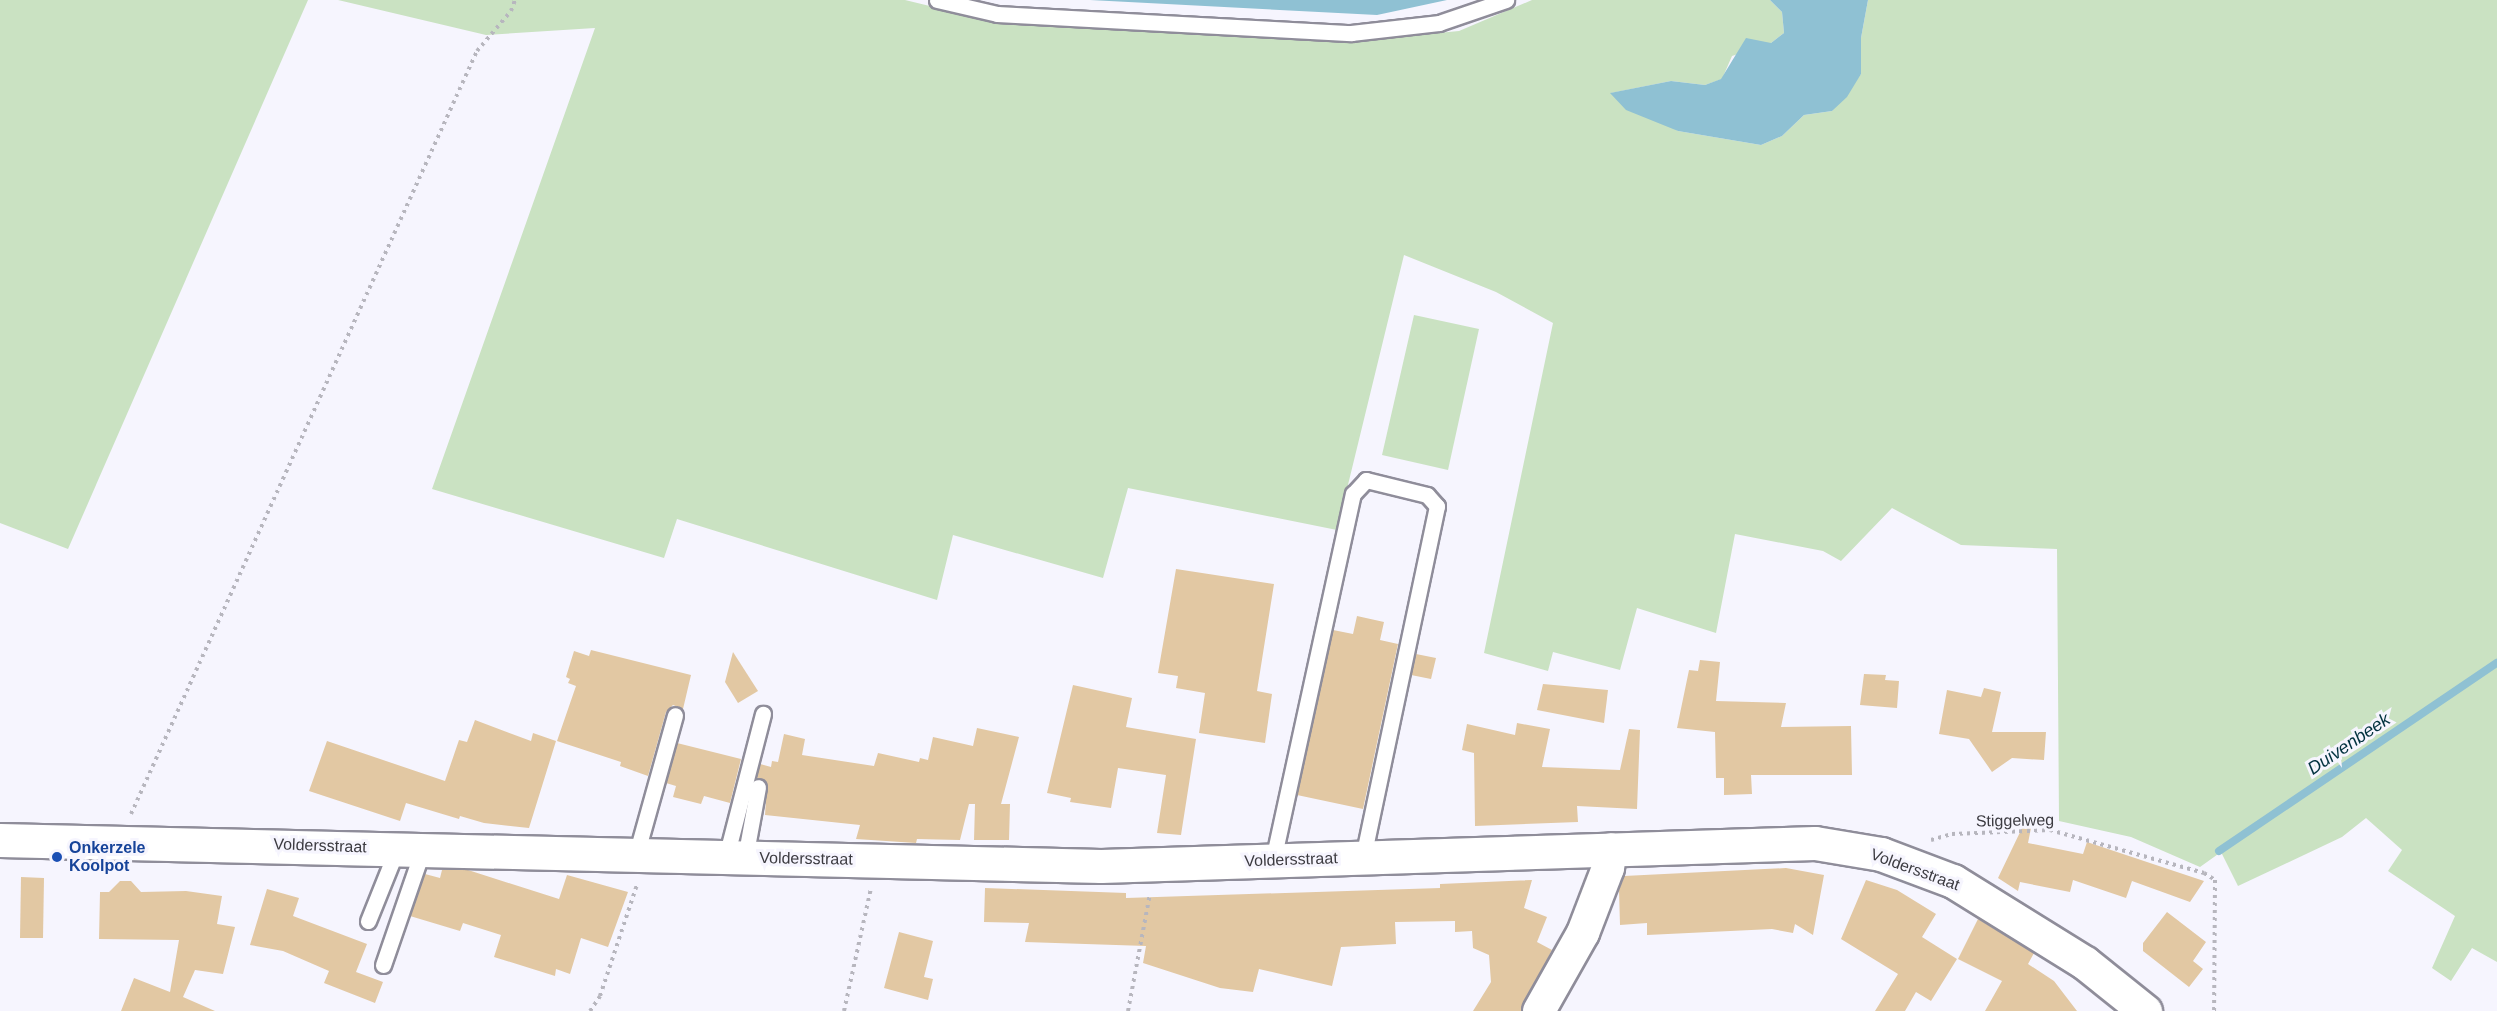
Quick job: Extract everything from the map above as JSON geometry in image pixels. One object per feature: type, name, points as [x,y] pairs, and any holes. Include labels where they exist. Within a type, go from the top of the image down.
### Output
[{"type":"street","name":"Voldersstraat","points":[[0,840],[123,841],[877,861],[1155,864],[1815,843],[1881,854],[1963,886],[2085,963],[2145,1011]]},
{"type":"street","points":[[1539,1011],[1583,933],[1608,868],[1611,849]]},
{"type":"lane","points":[[937,0],[997,14],[1351,33],[1439,23],[1506,0]]},
{"type":"lane","points":[[1273,860],[1353,494],[1366,480],[1426,495],[1437,506],[1363,857]]},
{"type":"lane","points":[[735,858],[763,714]]},
{"type":"lane","points":[[642,855],[675,715]]},
{"type":"lane","points":[[735,858],[758,786]]},
{"type":"lane","points":[[368,921],[410,849]]},
{"type":"lane","points":[[383,965],[410,849]]},
{"type":"path","points":[[123,841],[133,808],[477,51],[511,11],[515,0]]},
{"type":"path","name":"Stiggelweg","points":[[1881,854],[1953,834],[2050,830],[2071,833],[2193,869],[2215,880],[2214,1011]]},
{"type":"path","points":[[590,1011],[600,996],[642,855]]},
{"type":"path","points":[[844,1011],[877,861]]},
{"type":"path","points":[[1128,1011],[1155,864]]},
{"type":"green space","points":[[0,0],[308,0],[68,549],[0,523]]},
{"type":"green space","points":[[338,0],[905,0],[1004,24],[1345,42],[1459,31],[1532,0],[1770,0],[1782,12],[1784,33],[1771,43],[1732,56],[1722,79],[1705,85],[1671,81],[1611,93],[1678,131],[1761,145],[1782,136],[1804,115],[1832,111],[1861,74],[1861,38],[1868,0],[2497,0],[2497,962],[2472,948],[2451,981],[2432,968],[2455,916],[2388,871],[2402,850],[2366,818],[2342,837],[2238,886],[2221,852],[2200,867],[2131,837],[2059,821],[2057,549],[1961,545],[1892,508],[1841,561],[1823,551],[1735,534],[1716,633],[1637,608],[1620,670],[1553,652],[1548,671],[1484,653],[1553,323],[1496,292],[1404,255],[1337,530],[1128,488],[1103,578],[953,535],[937,600],[677,519],[664,558],[432,489],[595,28],[486,35]]},
{"type":"green space","points":[[1414,315],[1479,329],[1448,470],[1382,455]]},
{"type":"water","points":[[1090,0],[1447,0],[1377,15]]},
{"type":"water","points":[[1770,0],[1868,0],[1861,38],[1861,74],[1847,97],[1832,111],[1804,115],[1782,136],[1761,145],[1678,131],[1626,110],[1610,93],[1671,81],[1705,85],[1721,79],[1746,38],[1771,43],[1784,33],[1782,12]]},
{"type":"building","points":[[1176,569],[1274,584],[1257,691],[1272,694],[1265,743],[1199,733],[1205,693],[1176,688],[1178,676],[1158,673]]},
{"type":"building","points":[[1357,616],[1384,622],[1380,640],[1398,644],[1363,809],[1297,795],[1333,630],[1353,634]]},
{"type":"building","points":[[591,650],[691,675],[683,709],[673,705],[666,712],[648,776],[620,766],[621,762],[557,741],[576,686],[568,683],[570,679],[566,677],[574,651],[589,656]]},
{"type":"building","points":[[733,652],[758,691],[738,703],[725,682]]},
{"type":"building","points":[[1416,654],[1436,658],[1431,679],[1411,675]]},
{"type":"building","points":[[1700,660],[1720,662],[1716,701],[1786,703],[1781,727],[1851,726],[1852,775],[1751,775],[1752,794],[1724,795],[1724,778],[1716,778],[1715,732],[1677,728],[1689,670],[1698,671]]},
{"type":"building","points":[[1864,674],[1886,675],[1885,680],[1899,681],[1897,708],[1860,705]]},
{"type":"building","points":[[1543,684],[1608,690],[1604,723],[1537,710]]},
{"type":"building","points":[[1073,685],[1132,698],[1126,727],[1196,739],[1181,835],[1157,833],[1166,775],[1118,768],[1111,808],[1070,802],[1071,798],[1047,793]]},
{"type":"building","points":[[1984,688],[2001,692],[1992,732],[2046,732],[2044,760],[2012,758],[1992,772],[1969,739],[1939,734],[1947,690],[1981,697]]},
{"type":"building","points":[[475,720],[531,741],[533,733],[556,741],[529,828],[484,823],[460,816],[459,819],[406,803],[400,821],[309,791],[327,741],[445,781],[459,740],[467,742]]},
{"type":"building","points":[[1517,723],[1550,729],[1542,767],[1620,770],[1629,729],[1640,730],[1637,809],[1577,806],[1578,822],[1475,826],[1474,753],[1462,750],[1467,724],[1515,735]]},
{"type":"building","points":[[977,728],[1019,737],[1001,804],[1010,804],[1009,840],[974,840],[975,804],[969,804],[960,840],[917,839],[916,843],[856,839],[860,825],[765,815],[767,784],[757,778],[760,764],[771,767],[772,761],[778,762],[784,734],[805,739],[802,755],[874,766],[878,753],[919,762],[920,758],[928,760],[933,737],[973,746]]},
{"type":"building","points":[[677,743],[741,759],[730,803],[704,796],[701,804],[673,797],[676,786],[666,783]]},
{"type":"building","points":[[2023,826],[2031,828],[2028,843],[2083,854],[2087,842],[2204,881],[2190,902],[2132,881],[2126,898],[2073,880],[2070,892],[2020,882],[2018,891],[1998,878]]},
{"type":"building","points":[[1786,868],[1824,875],[1813,935],[1795,924],[1793,933],[1772,929],[1647,935],[1647,923],[1620,925],[1619,890],[1624,876]]},
{"type":"building","points":[[442,870],[468,870],[559,899],[567,875],[628,892],[608,947],[581,938],[570,974],[556,969],[555,976],[494,957],[501,935],[463,923],[460,931],[410,916],[425,874],[440,878]]},
{"type":"building","points":[[21,877],[44,878],[43,938],[20,938]]},
{"type":"building","points":[[1532,880],[1524,908],[1547,917],[1537,942],[1552,950],[1521,1011],[1473,1011],[1491,982],[1489,955],[1473,948],[1472,931],[1455,932],[1455,921],[1395,922],[1396,944],[1341,947],[1332,986],[1259,969],[1253,992],[1220,988],[1143,963],[1146,946],[1025,942],[1029,923],[984,922],[985,888],[1126,893],[1126,898],[1440,888],[1440,884]]},
{"type":"building","points":[[1866,880],[1897,890],[1936,914],[1922,937],[1957,959],[1931,1001],[1916,992],[1905,1011],[1875,1011],[1898,974],[1841,939]]},
{"type":"building","points":[[120,881],[131,881],[141,892],[186,891],[222,896],[217,924],[235,927],[223,974],[195,970],[183,997],[215,1011],[121,1011],[134,978],[170,992],[179,940],[99,939],[100,892],[109,892]]},
{"type":"building","points":[[267,889],[299,898],[293,916],[367,944],[356,972],[383,982],[375,1003],[324,983],[329,971],[283,951],[250,945]]},
{"type":"building","points":[[2167,912],[2206,942],[2193,961],[2203,969],[2189,987],[2143,951],[2143,943]]},
{"type":"building","points":[[1978,919],[2034,953],[2028,964],[2054,981],[2077,1011],[1985,1011],[2002,981],[1958,959]]},
{"type":"building","points":[[899,932],[933,941],[924,977],[933,979],[928,1000],[884,988]]},
{"type":"waterway","name":"Duivenbeek","points":[[2219,851],[2497,663]]},
{"type":"place","name":"Onkerzele Koolpot","points":[[57,857]]}]
